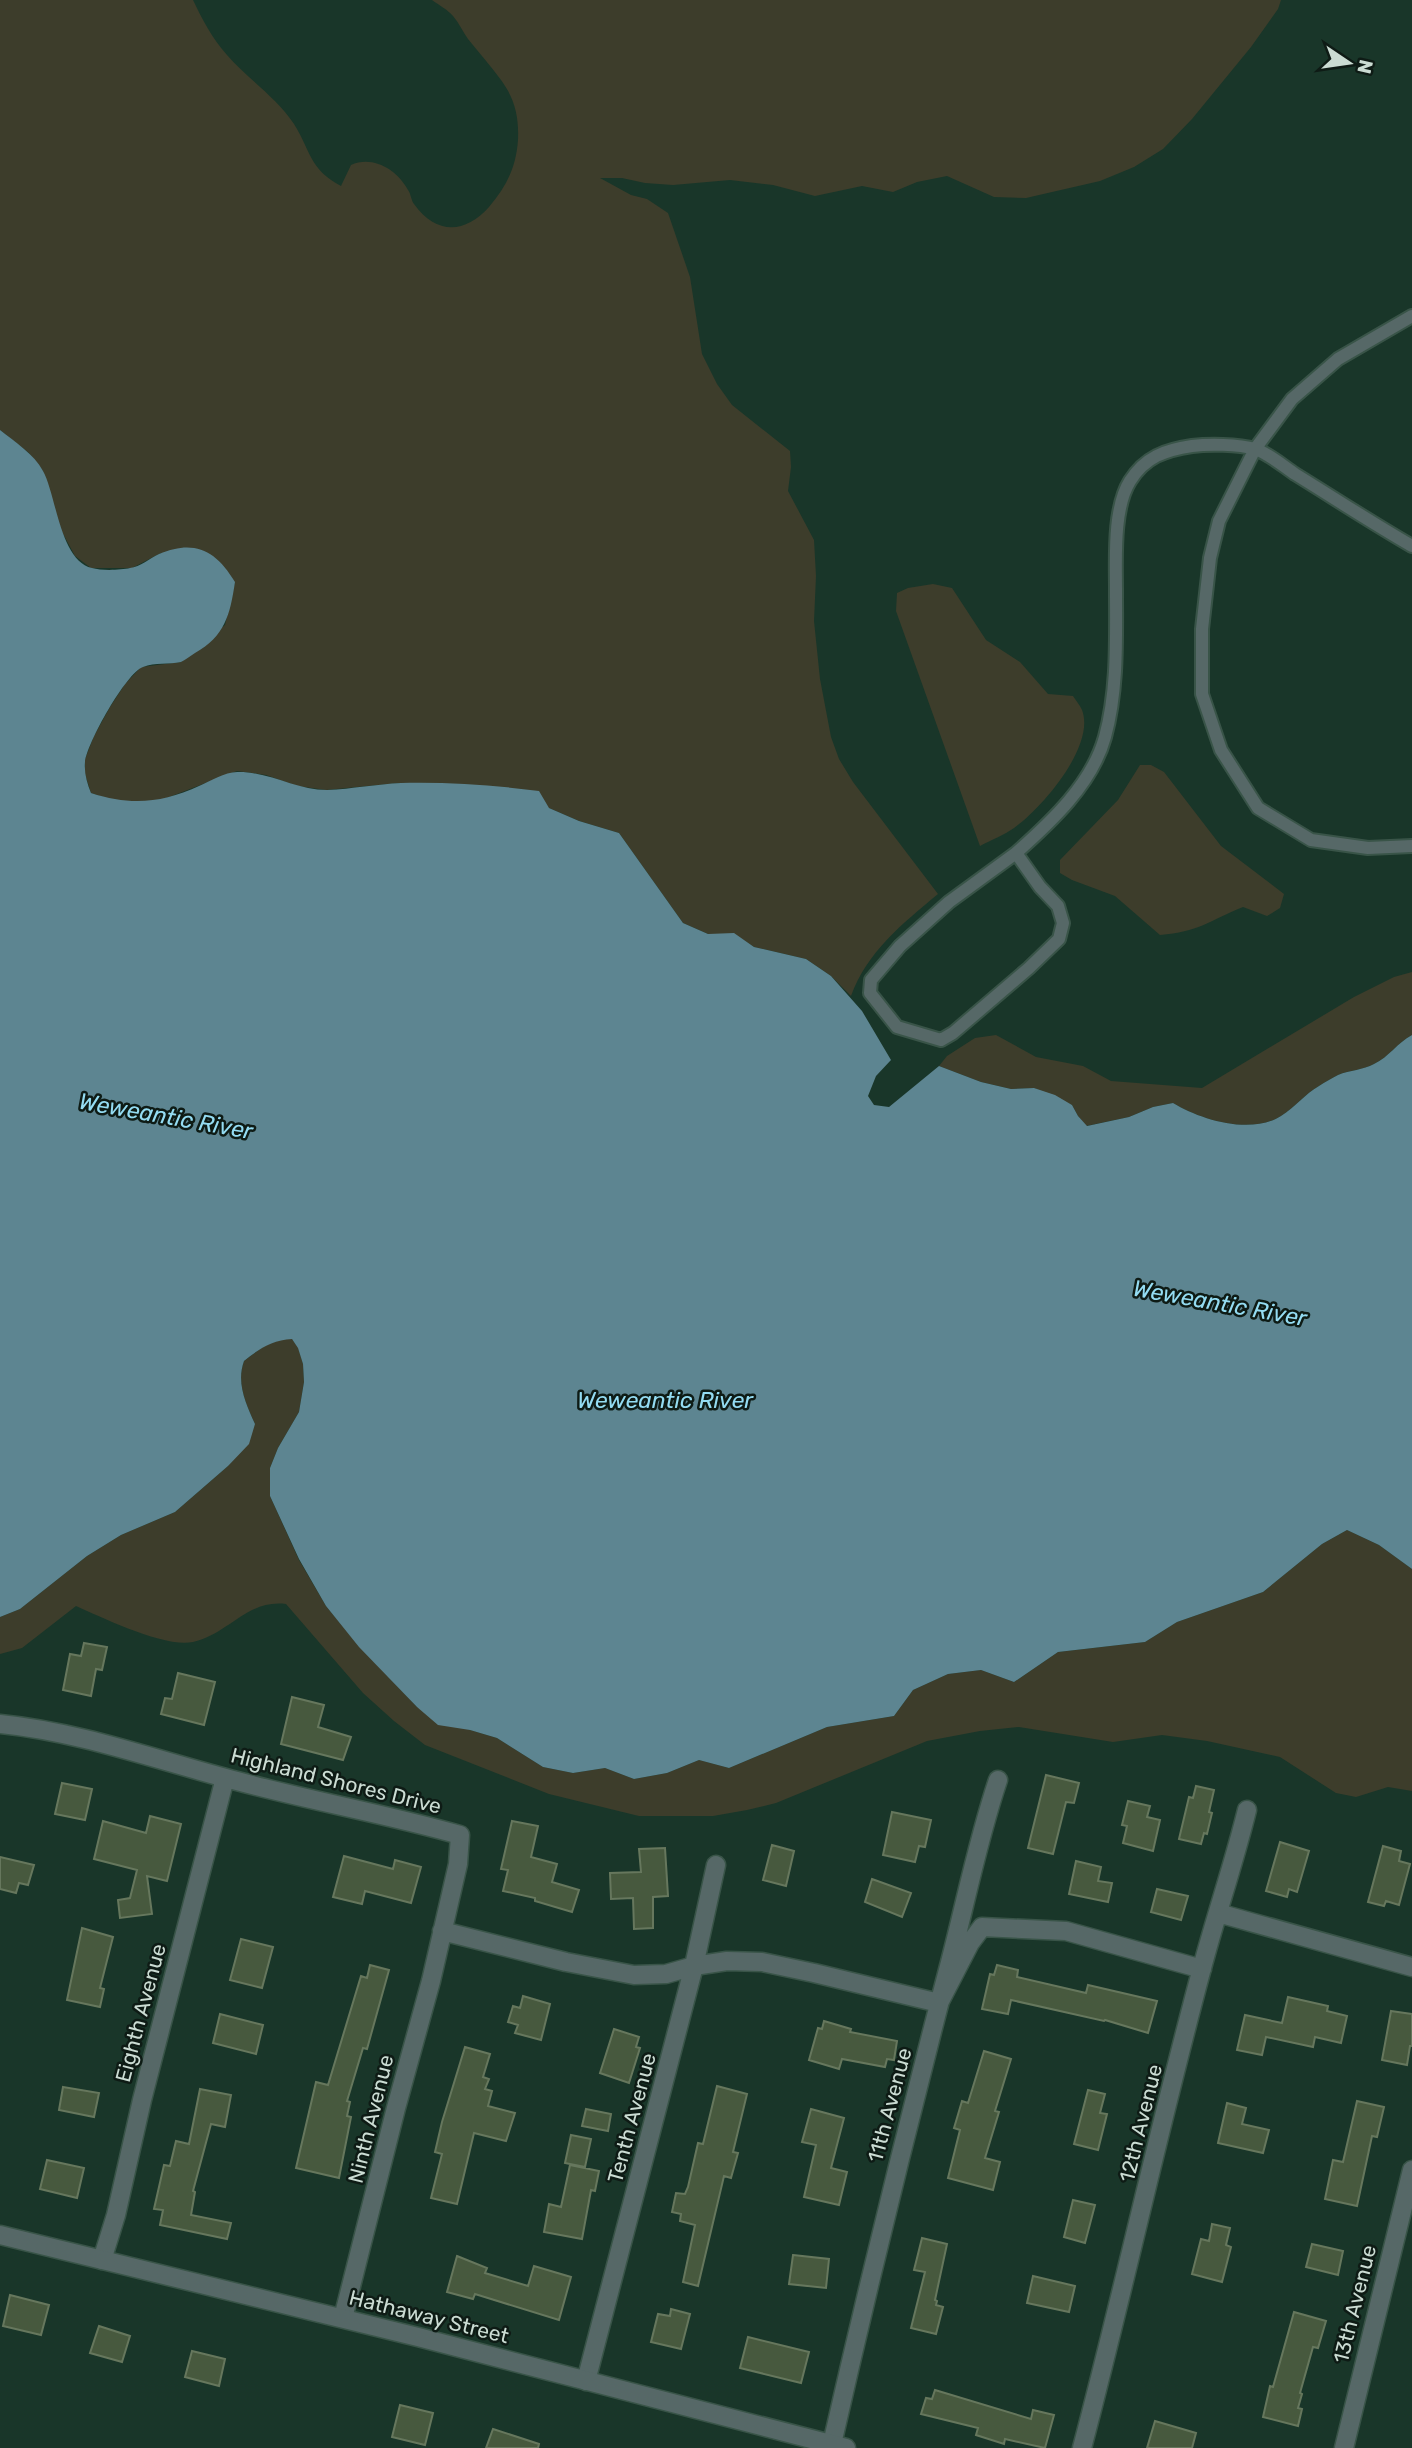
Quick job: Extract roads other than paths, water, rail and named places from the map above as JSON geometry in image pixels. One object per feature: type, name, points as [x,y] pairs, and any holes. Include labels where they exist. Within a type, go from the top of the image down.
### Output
[{"type":"street","name":"Highland Shores Drive","points":[[0,1724],[107,1745],[225,1778],[403,1819],[460,1835],[458,1864],[442,1931]]},
{"type":"street","name":"Eighth Avenue","points":[[102,2260],[116,2216],[145,2087],[225,1778]]},
{"type":"street","name":"11th Avenue","points":[[839,2446],[888,2202],[983,1825],[998,1780]]},
{"type":"street","name":"12th Avenue","points":[[1082,2448],[1122,2297],[1202,1969],[1234,1864],[1247,1810]]},
{"type":"street","name":"Tenth Avenue","points":[[586,2381],[695,1966],[716,1865]]},
{"type":"street","points":[[1218,1913],[1412,1967]]},
{"type":"street","points":[[442,1931],[579,1965],[634,1975],[666,1974],[727,1961],[762,1962],[939,2003],[970,1942],[982,1927],[1066,1931],[1202,1969]]},
{"type":"street","name":"Ninth Avenue","points":[[343,2318],[442,1931]]},
{"type":"street","name":"13th Avenue","points":[[1344,2448],[1412,2170]]},
{"type":"street","name":"Hathaway Street","points":[[0,2235],[343,2318],[839,2446]]},
{"type":"lane","points":[[1412,316],[1338,359],[1292,399],[1255,449],[1219,521],[1208,570],[1202,629],[1202,694],[1221,750],[1258,808],[1311,840],[1368,848],[1412,846]]},
{"type":"lane","points":[[1016,853],[1040,887],[1058,906],[1063,923],[1059,939],[1030,968],[953,1033],[941,1040],[897,1027],[870,993],[871,980],[900,946],[949,902],[1016,853],[1046,826],[1084,780],[1097,759],[1105,738],[1115,671],[1115,535],[1128,483],[1155,455],[1205,444],[1255,449],[1412,546]]},
{"type":"water","name":"Weweantic River","points":[[0,430],[29,454],[43,471],[60,526],[81,563],[96,569],[126,569],[159,554],[193,548],[212,555],[235,582],[228,614],[220,632],[213,639],[181,662],[143,667],[118,695],[87,753],[85,770],[91,793],[120,800],[146,801],[185,792],[234,772],[261,775],[327,790],[419,783],[470,784],[539,791],[549,808],[579,821],[619,833],[683,923],[708,934],[734,933],[754,947],[806,959],[831,976],[862,1011],[891,1060],[876,1076],[868,1096],[874,1105],[889,1107],[939,1066],[981,1082],[1011,1089],[1034,1088],[1055,1095],[1072,1105],[1087,1126],[1129,1117],[1153,1107],[1173,1103],[1212,1120],[1241,1125],[1255,1124],[1269,1122],[1281,1116],[1314,1089],[1336,1076],[1379,1061],[1412,1035],[1412,1569],[1379,1545],[1347,1530],[1322,1544],[1263,1592],[1177,1622],[1145,1642],[1058,1652],[1014,1682],[981,1670],[948,1674],[913,1690],[894,1716],[827,1727],[729,1768],[699,1760],[667,1773],[634,1779],[605,1768],[573,1773],[543,1767],[497,1738],[438,1725],[359,1647],[326,1606],[299,1559],[270,1496],[270,1468],[299,1412],[304,1382],[303,1364],[292,1339],[266,1346],[244,1361],[242,1385],[245,1401],[255,1424],[249,1444],[228,1466],[175,1512],[121,1535],[87,1556],[20,1609],[0,1617]]}]
